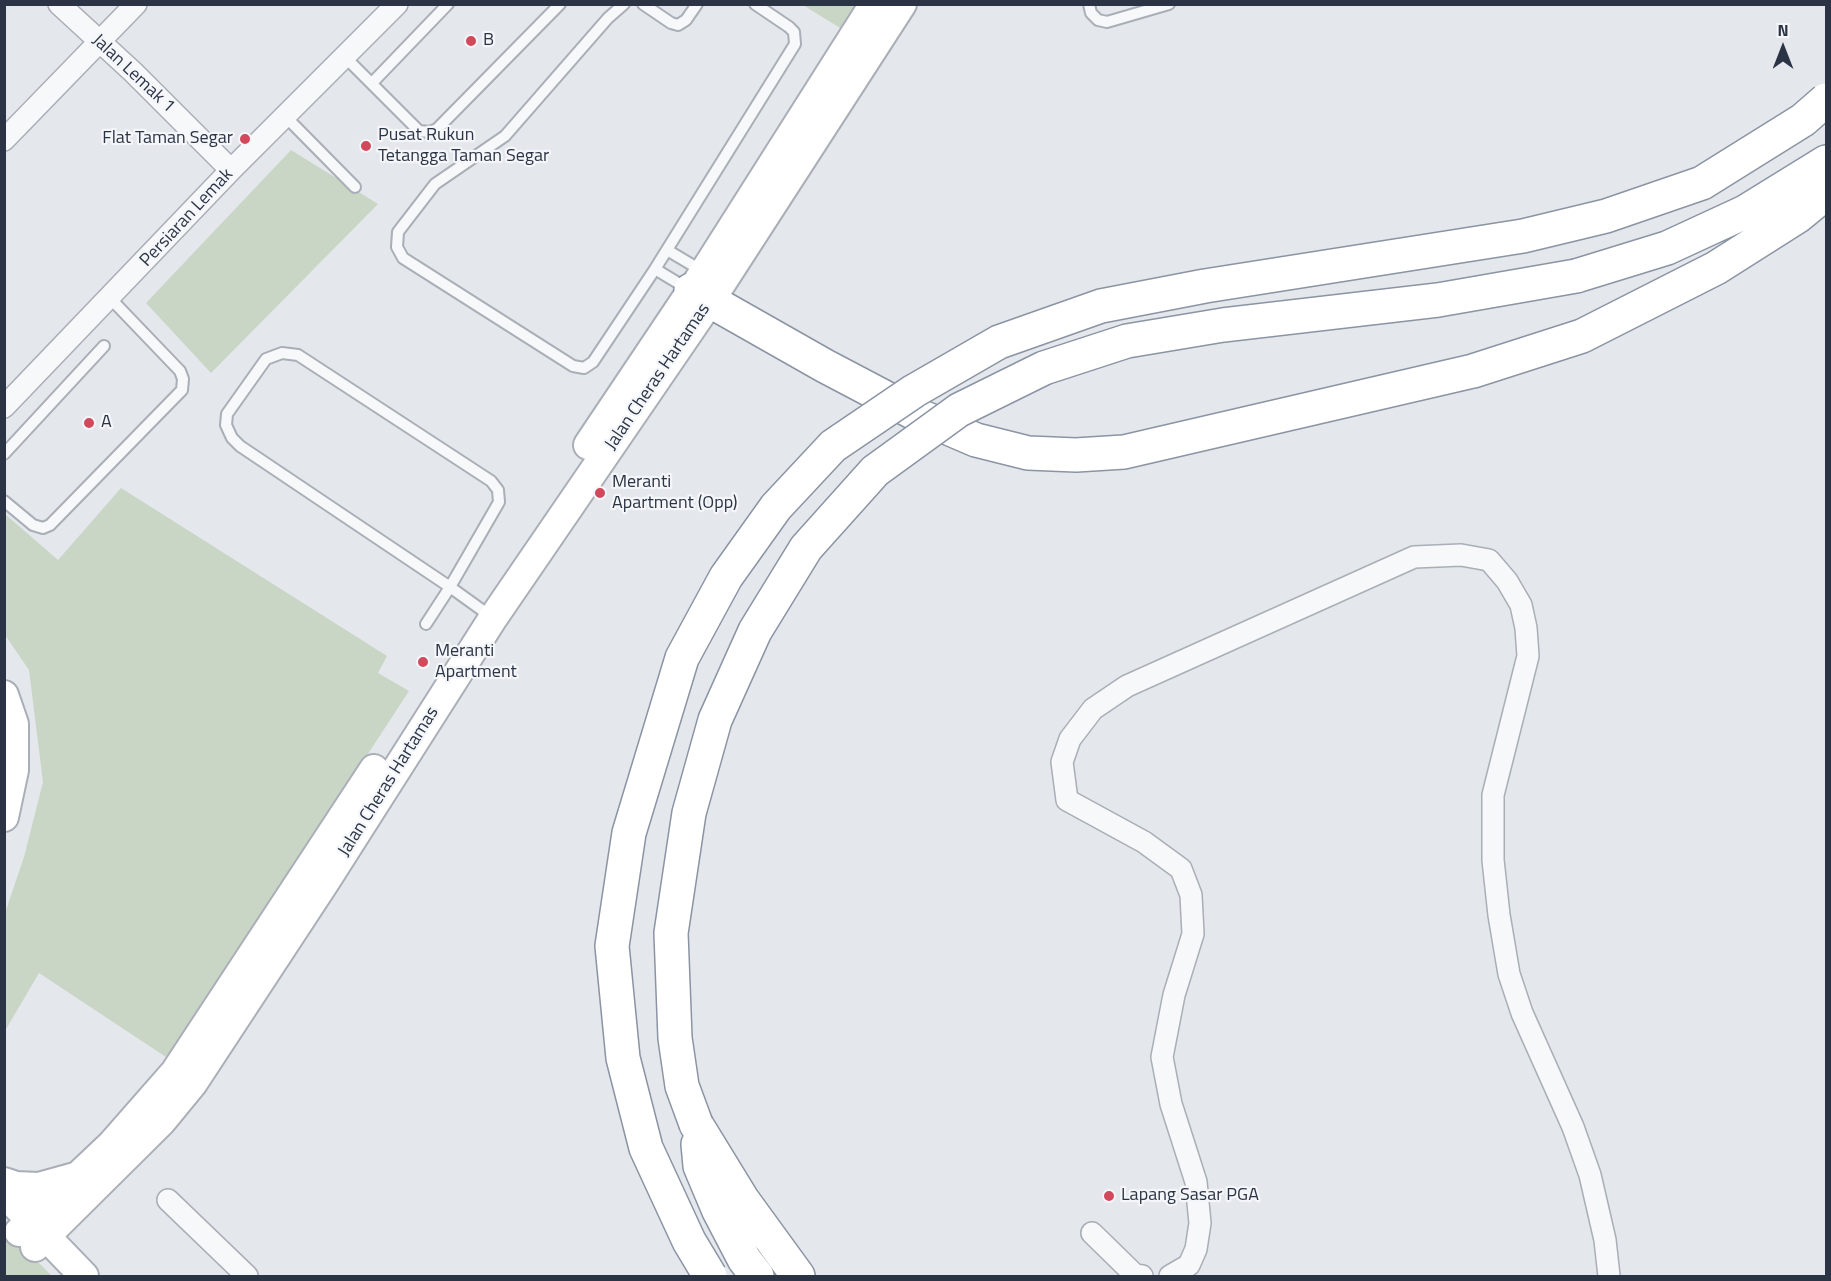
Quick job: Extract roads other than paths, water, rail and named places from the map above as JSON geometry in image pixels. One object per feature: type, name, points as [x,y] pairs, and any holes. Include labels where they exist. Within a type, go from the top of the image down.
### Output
[{"type":"highway","points":[[710,1276],[689,1240],[646,1148],[623,1058],[612,946],[629,833],[682,658],[732,569],[776,507],[833,446],[914,391],[1009,338],[1113,304],[1205,286],[1522,236],[1606,216],[1702,183],[1803,120],[1827,100]]},
{"type":"highway","points":[[798,1276],[742,1199],[696,1124],[682,1086],[675,1038],[671,933],[689,813],[712,730],[755,631],[806,548],[875,471],[959,410],[1044,368],[1127,341],[1223,325],[1438,300],[1576,276],[1667,248],[1745,212],[1827,162]]},
{"type":"highway","points":[[707,286],[825,366],[920,416],[976,440],[1028,453],[1076,455],[1124,452],[1365,394],[1473,371],[1582,336],[1716,268],[1798,216],[1827,193]]},
{"type":"highway","points":[[696,1124],[700,1166],[724,1221],[744,1259],[758,1276]]},
{"type":"street","name":"Jalan Lemak 1","points":[[59,4],[133,72],[231,170]]},
{"type":"street","points":[[4,140],[136,4]]},
{"type":"street","name":"Persiaran Lemak","points":[[4,407],[231,170],[397,4]]},
{"type":"street","name":"Jalan Cheras Hartamas","points":[[707,286],[874,4]]},
{"type":"street","name":"Jalan Cheras Hartamas","points":[[27,1231],[117,1152],[316,877],[486,613],[707,286],[902,4]]},
{"type":"street","points":[[1170,1276],[1189,1265],[1196,1249],[1200,1223],[1196,1182],[1171,1104],[1162,1056],[1174,995],[1193,934],[1191,896],[1181,869],[1144,842],[1067,800],[1062,762],[1070,739],[1093,709],[1127,686],[1414,557],[1461,555],[1489,560],[1507,581],[1521,605],[1526,628],[1528,656],[1493,795],[1493,860],[1499,915],[1509,974],[1522,1014],[1573,1127],[1590,1175],[1605,1240],[1609,1276]]},
{"type":"street","points":[[4,695],[14,724],[14,770],[4,817]]},
{"type":"street","name":"Jalan Cheras Hartamas","points":[[27,1231],[77,1177],[117,1152]]},
{"type":"street","points":[[4,1182],[16,1186],[39,1187],[77,1177]]},
{"type":"street","points":[[4,1193],[27,1231],[62,1276]]},
{"type":"street","points":[[168,1200],[247,1276]]},
{"type":"street","points":[[27,1231],[84,1276]]},
{"type":"street","points":[[1092,1233],[1135,1275],[1142,1276]]},
{"type":"lane","points":[[372,83],[448,4]]},
{"type":"lane","points":[[345,57],[419,131],[430,132],[437,129],[560,4]]},
{"type":"lane","points":[[624,4],[608,18],[505,136],[435,184],[398,232],[397,247],[403,258],[573,366],[584,368],[593,362],[655,269],[795,44],[794,32],[789,27],[754,4]]},
{"type":"lane","points":[[643,4],[671,23],[678,25],[686,20],[698,4]]},
{"type":"lane","points":[[1089,4],[1091,13],[1098,20],[1107,22],[1169,4]]},
{"type":"lane","points":[[285,116],[355,187]]},
{"type":"lane","points":[[667,250],[707,286]]},
{"type":"lane","points":[[655,269],[707,286]]},
{"type":"lane","points":[[4,501],[33,525],[43,528],[50,525],[182,390],[183,380],[180,371],[110,298]]},
{"type":"lane","points":[[4,454],[104,346]]},
{"type":"lane","points":[[426,624],[450,587],[499,502],[498,490],[491,481],[298,355],[282,353],[266,359],[226,414],[226,425],[232,438],[450,587],[486,613]]},
{"type":"place","name":"B","points":[[471,41]]},
{"type":"place","name":"Flat Taman Segar","points":[[245,139]]},
{"type":"place","name":"Pusat Rukun Tetangga Taman Segar","points":[[366,146]]},
{"type":"place","name":"A","points":[[89,423]]},
{"type":"place","name":"Meranti Apartment (Opp)","points":[[600,493]]},
{"type":"place","name":"Meranti Apartment","points":[[423,662]]},
{"type":"place","name":"Lapang Sasar PGA","points":[[1109,1196]]}]
